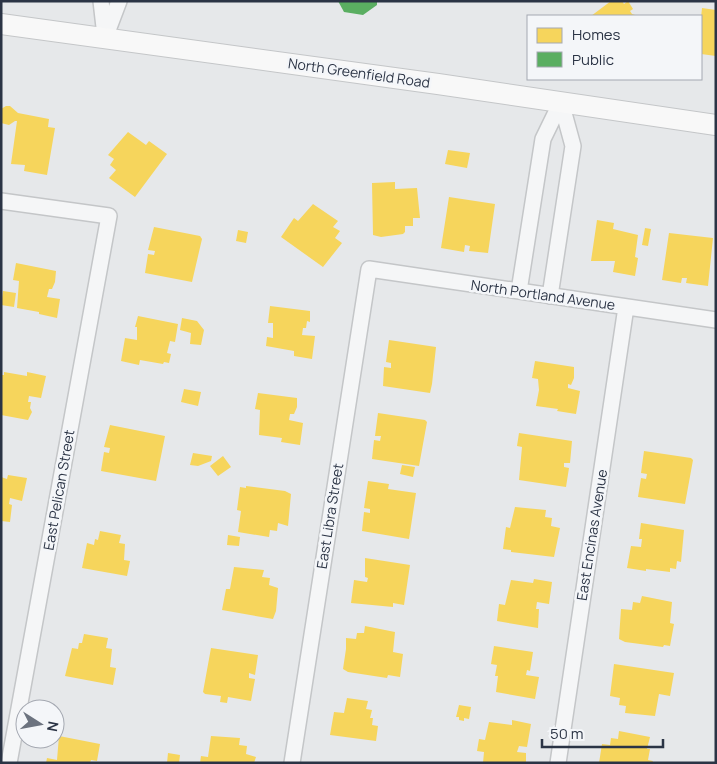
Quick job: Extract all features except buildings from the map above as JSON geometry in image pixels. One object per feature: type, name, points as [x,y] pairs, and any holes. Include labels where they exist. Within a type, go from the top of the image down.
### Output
[{"type":"main road","name":"North Greenfield Road","points":[[1,24],[716,125]]},
{"type":"street","points":[[101,1],[105,38]]},
{"type":"street","points":[[105,38],[119,1]]},
{"type":"street","points":[[519,291],[542,139],[561,102]]},
{"type":"street","points":[[550,296],[573,146],[561,102]]},
{"type":"street","name":"East Pelican Street","points":[[1,201],[109,216],[9,763]]},
{"type":"street","name":"North Portland Avenue","points":[[370,269],[716,320]]},
{"type":"street","name":"East Libra Street","points":[[292,763],[370,269]]},
{"type":"street","name":"East Encinas Avenue","points":[[558,763],[626,307]]}]
